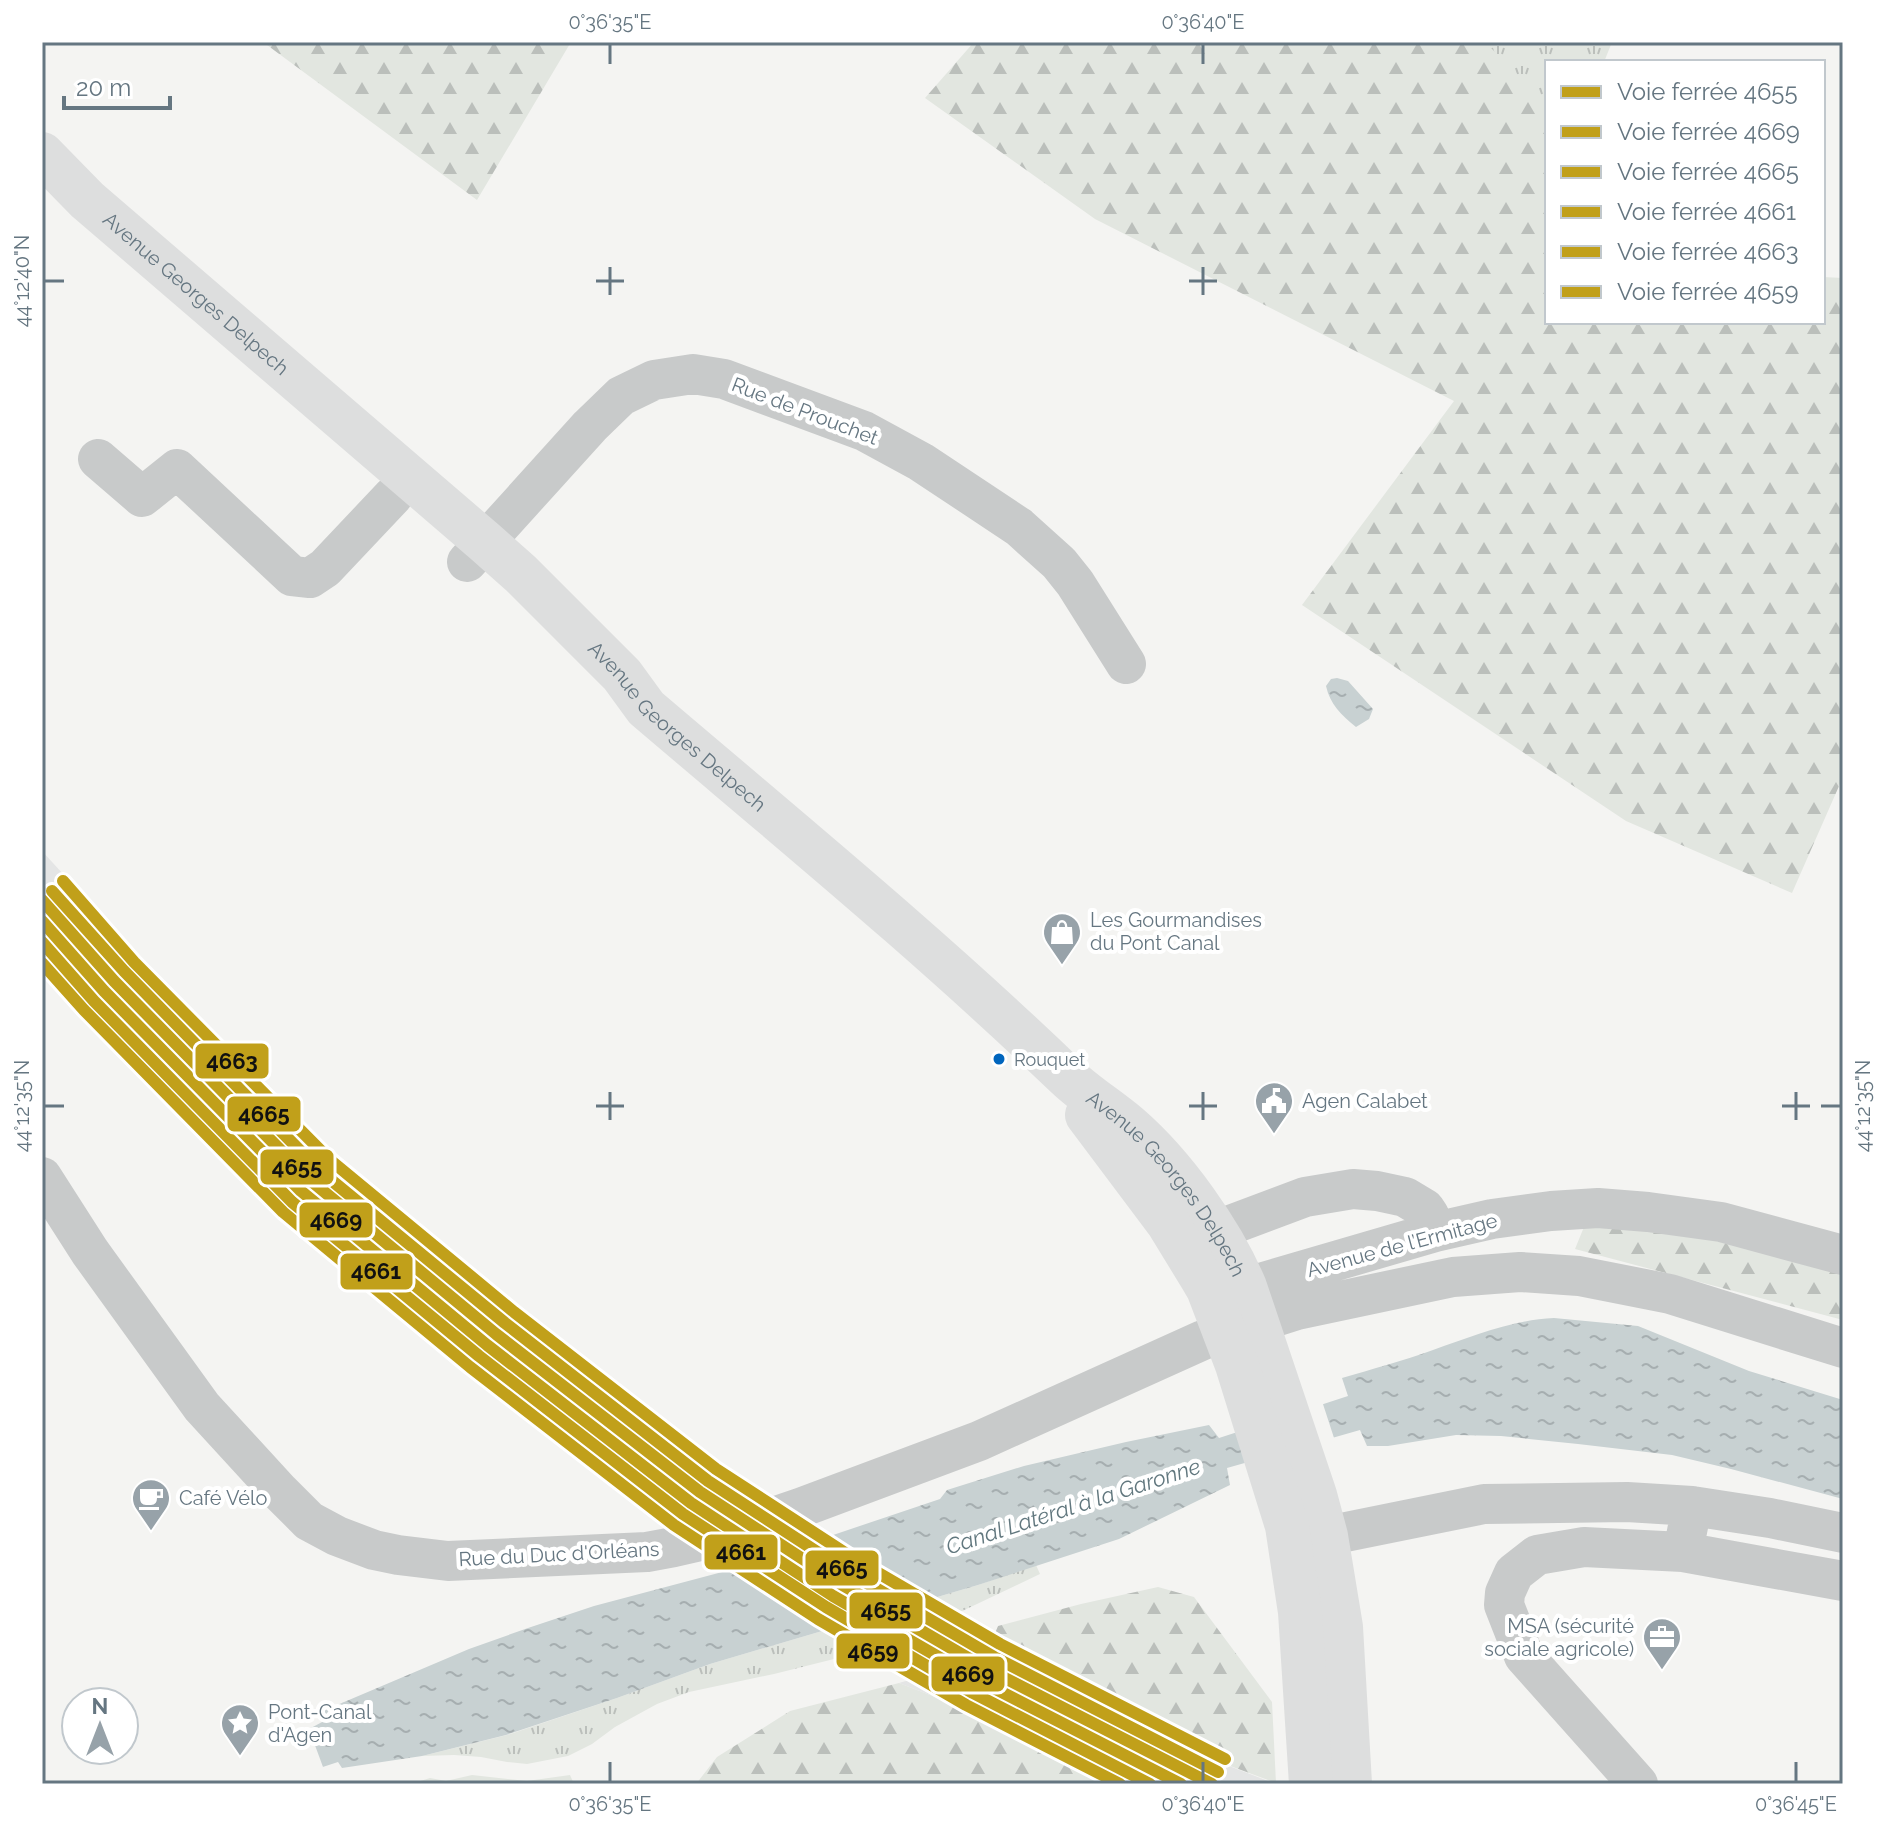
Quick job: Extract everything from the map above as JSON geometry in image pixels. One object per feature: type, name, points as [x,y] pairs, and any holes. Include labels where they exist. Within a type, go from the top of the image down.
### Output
[{"type":"main road","name":"Avenue Georges Delpech","points":[[42,154],[99,210],[476,552],[521,574],[622,675],[646,708],[931,950],[1075,1084],[1129,1126],[1169,1165],[1204,1235],[1238,1270],[1252,1319]]},
{"type":"main road","points":[[42,178],[100,235],[393,496],[476,552]]},
{"type":"main road","points":[[1075,1084],[1088,1117],[1176,1236],[1208,1289],[1252,1319],[1315,1495],[1341,1627],[1330,1774]]},
{"type":"main road","points":[[1319,1523],[1300,1612],[1330,1774]]},
{"type":"street","name":"Rue de Prouchet","points":[[476,552],[621,396],[654,380],[693,374],[724,379],[864,431],[921,462],[1019,527],[1059,563],[1075,583],[1126,664]]},
{"type":"street","points":[[98,459],[142,497],[177,469],[292,576],[310,578],[325,568],[393,496]]},
{"type":"street","points":[[1101,1134],[1136,1160],[1176,1211],[1204,1235],[1305,1197],[1353,1189],[1405,1197],[1425,1209],[1435,1232]]},
{"type":"street","name":"Rue du Duc d'Orléans","points":[[42,1177],[90,1252],[202,1407],[309,1521],[362,1545],[398,1555],[448,1561],[647,1552],[709,1539],[979,1441],[1252,1319]]},
{"type":"street","name":"Avenue de l’Ermitage","points":[[1252,1319],[1435,1232],[1492,1219],[1551,1211],[1598,1208],[1721,1222],[1843,1255]]},
{"type":"street","points":[[1252,1319],[1453,1277],[1520,1272],[1579,1276],[1670,1294],[1843,1348]]},
{"type":"street","points":[[1319,1523],[1484,1504],[1627,1502],[1692,1506],[1843,1533]]},
{"type":"street","points":[[1683,1552],[1692,1506]]},
{"type":"street","points":[[1638,1784],[1524,1656],[1504,1605],[1505,1593],[1514,1573],[1537,1555],[1584,1547],[1683,1552],[1843,1581]]},
{"type":"shaded area","points":[[42,851],[160,980],[372,1195],[750,1488],[657,1512],[432,1334],[246,1175],[42,954]]},
{"type":"shaded area","points":[[1003,1652],[1190,1751],[1276,1784],[1103,1784],[997,1721],[899,1683]]},
{"type":"green space","points":[[271,42],[571,42],[477,200],[267,45]]},
{"type":"green space","points":[[974,42],[1485,42],[1532,89],[1545,107],[1545,324],[1825,324],[1825,277],[1843,278],[1843,777],[1792,893],[1626,821],[1302,605],[1454,401],[1095,219],[925,98]]},
{"type":"green space","points":[[1476,42],[1612,42],[1605,60],[1545,60],[1545,116]]},
{"type":"green space","points":[[1586,1222],[1716,1235],[1843,1271],[1843,1320],[1575,1249]]},
{"type":"green space","points":[[1036,1565],[1040,1574],[937,1623],[854,1654],[689,1692],[657,1704],[568,1756],[527,1764],[481,1757],[422,1756],[507,1735],[710,1664]]},
{"type":"green space","points":[[1158,1587],[1194,1597],[1272,1702],[1276,1783],[1190,1751],[991,1643],[998,1626]]},
{"type":"green space","points":[[899,1683],[997,1721],[1103,1784],[696,1784],[717,1757],[790,1711]]},
{"type":"green space","points":[[472,1775],[527,1781],[570,1775],[574,1784],[411,1784],[430,1778],[446,1781]]},
{"type":"water","points":[[1331,679],[1348,681],[1373,709],[1369,719],[1356,727],[1330,698],[1326,686]]},
{"type":"water","name":"Canal Latéral à la Garonne","points":[[1554,1318],[1638,1326],[1749,1371],[1843,1400],[1843,1499],[1672,1455],[1501,1436],[1456,1435],[1388,1446],[1367,1446],[1360,1430],[1227,1468],[1230,1485],[1119,1539],[978,1585],[710,1664],[506,1735],[422,1756],[342,1768],[338,1762],[271,1784],[137,1784],[309,1729],[324,1721],[323,1711],[469,1649],[594,1606],[726,1571],[940,1499],[947,1490],[1024,1466],[1209,1425],[1219,1438],[1348,1396],[1342,1378],[1493,1330]]},
{"type":"pier","points":[[1322,1401],[1335,1441],[1253,1465],[1240,1427]]},
{"type":"pier","name":"Pont-Canal d'Agen","points":[[305,1725],[323,1767],[321,1772],[284,1784],[133,1784],[136,1780]]},
{"type":"rail line","name":"4663","points":[[63,881],[134,962],[329,1159],[514,1312],[716,1469],[856,1560],[1000,1644],[1225,1759]]},
{"type":"rail line","name":"4665","points":[[52,891],[124,971],[319,1170],[505,1323],[708,1481],[848,1572],[994,1657],[1218,1772]]},
{"type":"rail line","name":"4655","points":[[42,900],[114,981],[310,1180],[496,1334],[700,1492],[841,1584],[987,1669],[1212,1784]]},
{"type":"rail line","name":"4669","points":[[42,921],[104,991],[301,1191],[487,1345],[691,1503],[833,1596],[980,1681],[1181,1784]]},
{"type":"rail line","name":"4661","points":[[42,942],[94,1001],[292,1202],[479,1356],[683,1514],[826,1607],[973,1693],[1150,1784]]},
{"type":"rail line","name":"4659","points":[[42,963],[84,1010],[283,1212],[470,1367],[674,1525],[818,1619],[966,1705],[1120,1784]]},
{"type":"place","name":"Les Gourmandises du Pont Canal","points":[[1062,966]]},
{"type":"place","name":"Rouquet","points":[[999,1059]]},
{"type":"place","name":"Agen Calabet","points":[[1274,1135]]},
{"type":"place","name":"Café Vélo","points":[[151,1532]]},
{"type":"place","name":"MSA (sécurité sociale agricole)","points":[[1662,1671]]},
{"type":"place","name":"Pont-Canal d'Agen","points":[[240,1757]]}]
